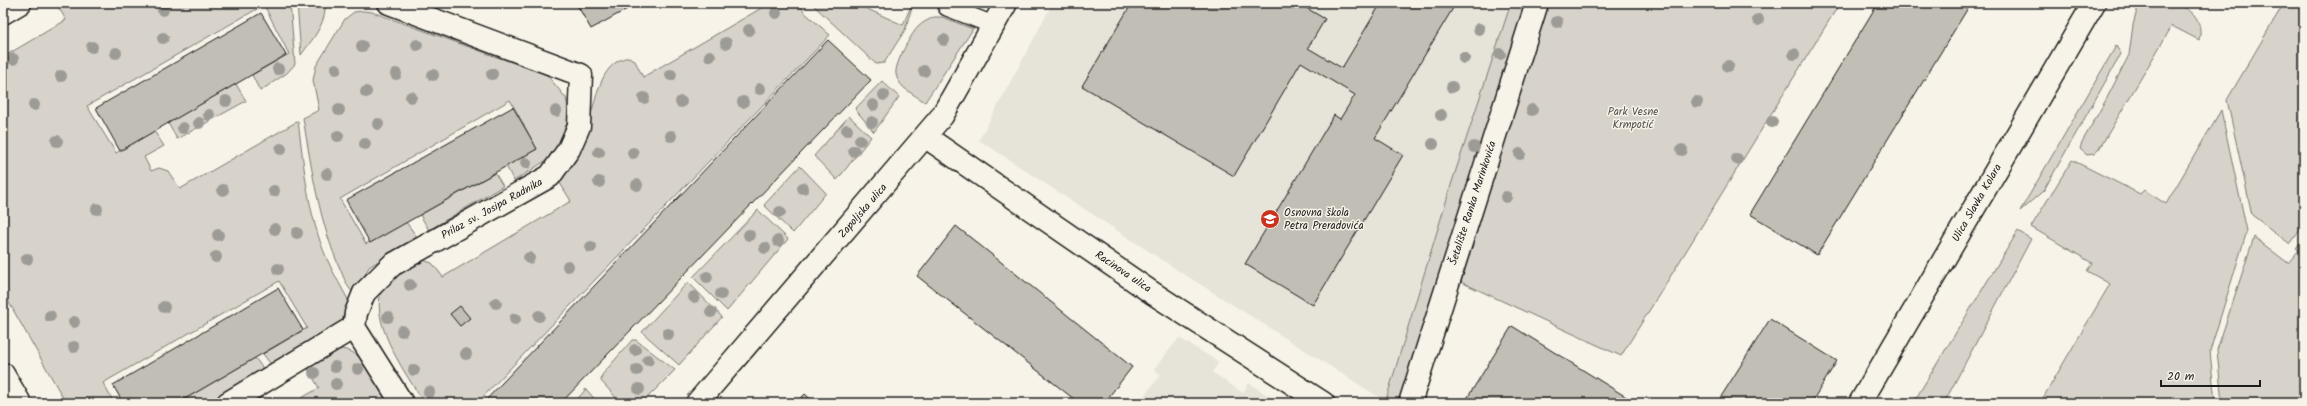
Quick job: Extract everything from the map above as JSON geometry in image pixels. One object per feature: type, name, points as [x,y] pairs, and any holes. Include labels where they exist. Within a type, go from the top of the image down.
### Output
[{"type":"street","points":[[3,13],[20,3]]},
{"type":"street","name":"Prilaz sv. Josipa Radnika","points":[[354,327],[356,312],[364,293],[392,265],[550,176],[570,149],[579,126],[581,75],[389,3]]},
{"type":"street","name":"Zapoljska ulica","points":[[698,403],[926,137],[942,116],[1006,3]]},
{"type":"street","name":"Šetalište Ranka Marinkovića","points":[[1410,403],[1537,3]]},
{"type":"street","name":"Ulica Slavka Kolara","points":[[1860,403],[2094,3]]},
{"type":"street","name":"Racinova ulica","points":[[926,137],[1151,292],[1323,403]]},
{"type":"street","points":[[228,403],[354,327],[402,403]]},
{"type":"street","points":[[3,374],[20,403]]},
{"type":"lane","points":[[944,4],[994,25]]},
{"type":"shaded area","name":"Osnovna škola Petra Preradovića","points":[[1053,3],[1511,3],[1452,182],[1385,401],[1176,269],[979,140]]},
{"type":"shaded area","points":[[1179,338],[1219,362],[1212,372],[1243,393],[1249,383],[1279,403],[1138,403],[1161,375],[1154,369]]},
{"type":"green space","points":[[56,3],[290,3],[295,64],[287,73],[260,91],[252,75],[289,54],[264,5],[87,106],[116,153],[154,131],[164,146],[144,157],[151,171],[159,168],[168,171],[180,189],[298,121],[305,174],[315,226],[327,259],[351,305],[341,325],[273,367],[263,354],[307,328],[279,281],[103,383],[114,403],[66,403],[3,292],[3,57],[66,20]]},
{"type":"green space","points":[[297,3],[325,3],[324,17],[318,31],[301,55]]},
{"type":"green space","points":[[770,3],[799,3],[804,12],[830,35],[477,403],[424,403],[396,357],[381,321],[379,303],[383,288],[393,274],[423,260],[432,263],[443,277],[571,201],[559,179],[587,124],[600,84],[611,67],[619,61],[629,57],[635,61],[643,77]]},
{"type":"green space","points":[[811,3],[854,3],[903,25],[911,6],[912,7],[905,30],[884,63],[876,64]]},
{"type":"green space","points":[[1511,3],[1525,3],[1399,403],[1385,403],[1452,182]]},
{"type":"green space","name":"Park Vesne Krmpotić","points":[[1548,3],[1840,3],[1621,356],[1461,282]]},
{"type":"green space","points":[[2139,3],[2165,3],[2188,9],[2198,21],[2200,30],[2199,40],[2172,26],[2099,149],[2094,154],[2087,155],[2080,149],[2082,142],[2129,55],[2133,25]]},
{"type":"green space","points":[[2284,3],[2304,3],[2304,225],[2290,244],[2252,215],[2227,100]]},
{"type":"green space","points":[[354,12],[372,12],[547,75],[566,98],[570,117],[568,130],[553,156],[514,181],[506,166],[537,149],[510,100],[340,199],[366,244],[406,222],[417,237],[369,267],[355,294],[350,290],[345,280],[333,253],[327,234],[317,196],[303,118],[319,110],[313,80],[316,66],[345,19]]},
{"type":"green space","points":[[934,17],[942,17],[973,29],[925,102],[903,87],[897,79],[896,70],[907,43],[915,31],[926,21]]},
{"type":"green space","points":[[2116,46],[2121,54],[2044,190],[2020,211]]},
{"type":"green space","points":[[882,81],[899,97],[874,132],[855,109]]},
{"type":"green space","points":[[236,84],[246,101],[177,139],[168,123]]},
{"type":"green space","points":[[2221,110],[2247,231],[2210,351],[2215,403],[2040,403],[2110,284],[2087,271],[2092,263],[2031,227],[2072,160],[2140,194],[2144,190],[2166,204]]},
{"type":"green space","points":[[849,116],[871,137],[837,180],[814,156]]},
{"type":"green space","points":[[800,166],[826,193],[793,233],[764,205]]},
{"type":"green space","points":[[495,173],[503,186],[429,230],[420,215]]},
{"type":"green space","points":[[758,210],[788,239],[727,311],[693,277]]},
{"type":"green space","points":[[2018,231],[2031,239],[1944,403],[1913,403]]},
{"type":"green space","points":[[2254,237],[2288,263],[2299,250],[2296,248],[2304,238],[2304,403],[2222,403],[2217,350]]},
{"type":"green space","points":[[688,282],[722,317],[679,365],[642,332]]},
{"type":"green space","points":[[632,340],[636,340],[675,370],[642,403],[621,403],[601,381],[602,375]]},
{"type":"green space","points":[[342,349],[359,356],[377,378],[391,403],[293,403],[319,388],[307,367]]},
{"type":"green space","points":[[255,358],[265,371],[210,403],[178,403]]},
{"type":"green space","points":[[586,389],[598,403],[574,403]]},
{"type":"building","points":[[576,3],[638,3],[591,29]]},
{"type":"building","points":[[1132,3],[1298,3],[1325,19],[1308,48],[1342,68],[1381,3],[1456,3],[1375,138],[1403,155],[1313,305],[1245,264],[1334,115],[1340,119],[1355,95],[1301,62],[1234,176],[1082,86]]},
{"type":"building","points":[[1878,3],[1971,3],[1817,255],[1750,214]]},
{"type":"building","points":[[261,13],[286,55],[120,151],[96,108]]},
{"type":"building","points":[[828,40],[871,80],[561,403],[483,403]]},
{"type":"building","points":[[513,107],[537,149],[370,243],[346,200]]},
{"type":"building","points":[[956,226],[1132,367],[1104,403],[1079,403],[917,276]]},
{"type":"building","points":[[278,288],[303,330],[178,403],[123,403],[113,385]]},
{"type":"building","points":[[460,306],[470,318],[460,326],[450,314]]},
{"type":"building","points":[[1770,319],[1837,361],[1811,403],[1717,403]]},
{"type":"building","points":[[1512,326],[1636,403],[1470,403],[1466,400]]},
{"type":"building","points":[[805,394],[815,403],[796,403]]},
{"type":"place","name":"Osnovna škola Petra Preradovića","points":[[1270,219]]}]
